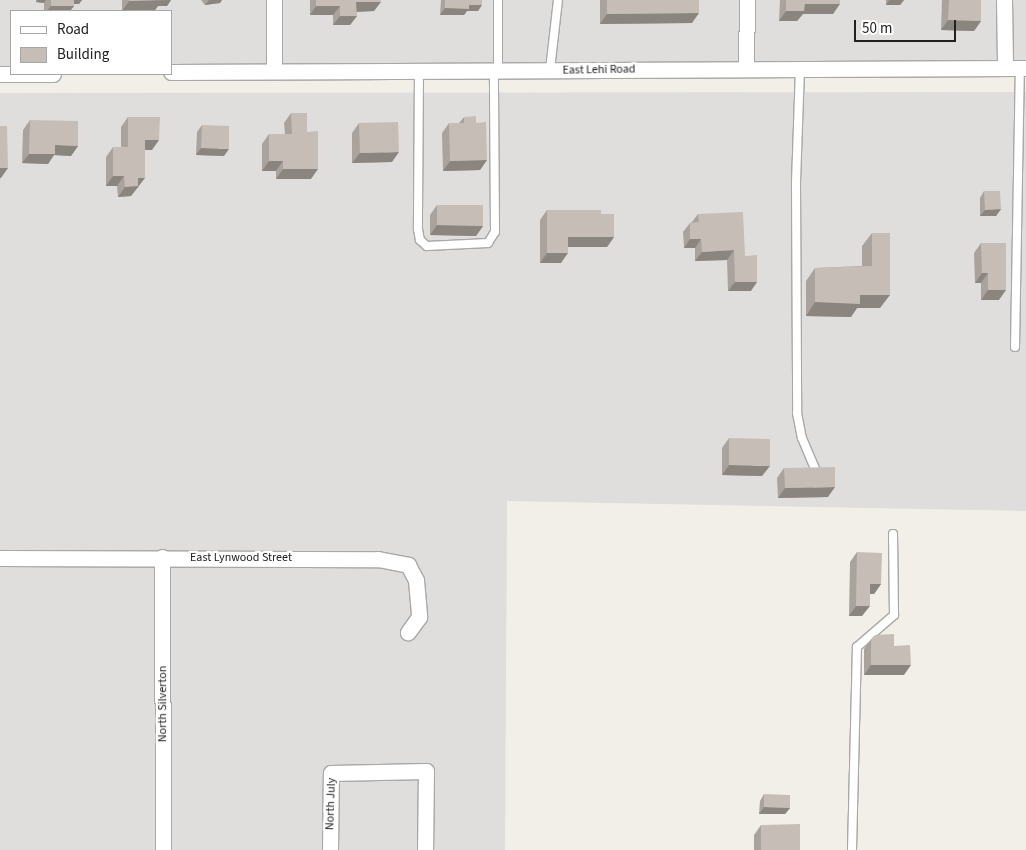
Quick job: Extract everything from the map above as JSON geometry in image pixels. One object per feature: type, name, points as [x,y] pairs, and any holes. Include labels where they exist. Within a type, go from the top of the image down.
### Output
[{"type":"street","points":[[274,0],[274,71]]},
{"type":"street","points":[[746,68],[747,0]]},
{"type":"street","points":[[1004,0],[1005,68]]},
{"type":"street","name":"East Lehi Road","points":[[172,72],[1023,68]]},
{"type":"street","name":"East Lynwood Street","points":[[0,558],[378,559],[408,565],[416,580],[419,617],[408,632]]},
{"type":"street","name":"North Silverton","points":[[162,558],[163,850]]},
{"type":"street","name":"North July","points":[[330,850],[331,773],[426,771],[424,850]]},
{"type":"lane","points":[[419,71],[418,229],[420,240],[427,246],[488,243],[495,232],[498,0]]},
{"type":"lane","points":[[550,70],[558,0]]},
{"type":"lane","points":[[800,68],[796,185],[798,413],[802,438],[815,468]]},
{"type":"lane","points":[[1014,347],[1023,68]]},
{"type":"lane","points":[[852,850],[857,647],[894,615],[893,534]]},
{"type":"shaded area","points":[[0,0],[1026,0],[1026,67],[172,72],[172,10],[10,10],[10,74],[0,74]]},
{"type":"shaded area","points":[[1026,92],[1026,511],[507,501],[505,850],[0,850],[0,93]]},
{"type":"building","points":[[51,0],[74,0],[74,6],[51,6]]},
{"type":"building","points":[[129,0],[161,0],[129,1]]},
{"type":"building","points":[[316,0],[381,0],[381,2],[356,2],[357,16],[340,16],[340,6],[316,6]]},
{"type":"building","points":[[445,0],[482,0],[482,5],[469,5],[469,9],[445,8]]},
{"type":"building","points":[[607,0],[699,0],[699,13],[607,14]]},
{"type":"building","points":[[786,0],[840,0],[840,4],[805,4],[804,11],[786,11]]},
{"type":"building","points":[[949,0],[981,0],[981,21],[948,20]]},
{"type":"building","points":[[291,113],[307,113],[307,132],[318,131],[318,169],[283,169],[283,161],[269,161],[269,134],[292,134]]},
{"type":"building","points":[[476,116],[476,123],[486,122],[487,160],[450,161],[449,123],[464,123],[464,117]]},
{"type":"building","points":[[128,117],[160,117],[159,140],[145,140],[145,178],[138,178],[138,186],[125,187],[124,176],[113,176],[113,147],[128,147]]},
{"type":"building","points":[[30,120],[78,121],[78,146],[55,145],[55,154],[29,154]]},
{"type":"building","points":[[398,122],[399,152],[360,153],[359,123]]},
{"type":"building","points":[[202,125],[229,126],[229,149],[201,148]]},
{"type":"building","points":[[0,126],[7,126],[8,168],[0,168]]},
{"type":"building","points":[[984,191],[1000,191],[1001,209],[985,210]]},
{"type":"building","points":[[437,205],[483,205],[483,226],[437,225]]},
{"type":"building","points":[[547,210],[601,210],[601,214],[614,214],[614,237],[568,237],[568,253],[547,253]]},
{"type":"building","points":[[743,212],[745,256],[757,255],[757,282],[735,282],[734,250],[702,252],[701,239],[690,239],[690,223],[699,222],[698,214]]},
{"type":"building","points":[[872,233],[890,233],[890,295],[860,295],[860,304],[815,302],[815,268],[872,266]]},
{"type":"building","points":[[981,243],[1006,243],[1006,290],[988,290],[988,273],[982,273]]},
{"type":"building","points":[[729,438],[770,439],[770,466],[729,465]]},
{"type":"building","points":[[835,467],[835,487],[785,488],[784,468]]},
{"type":"building","points":[[857,552],[882,553],[881,584],[870,584],[870,606],[856,606]]},
{"type":"building","points":[[894,634],[894,646],[910,645],[911,665],[871,665],[871,639],[875,635]]},
{"type":"building","points":[[764,794],[790,795],[790,808],[764,807]]},
{"type":"building","points":[[800,824],[800,850],[761,850],[761,825]]}]
